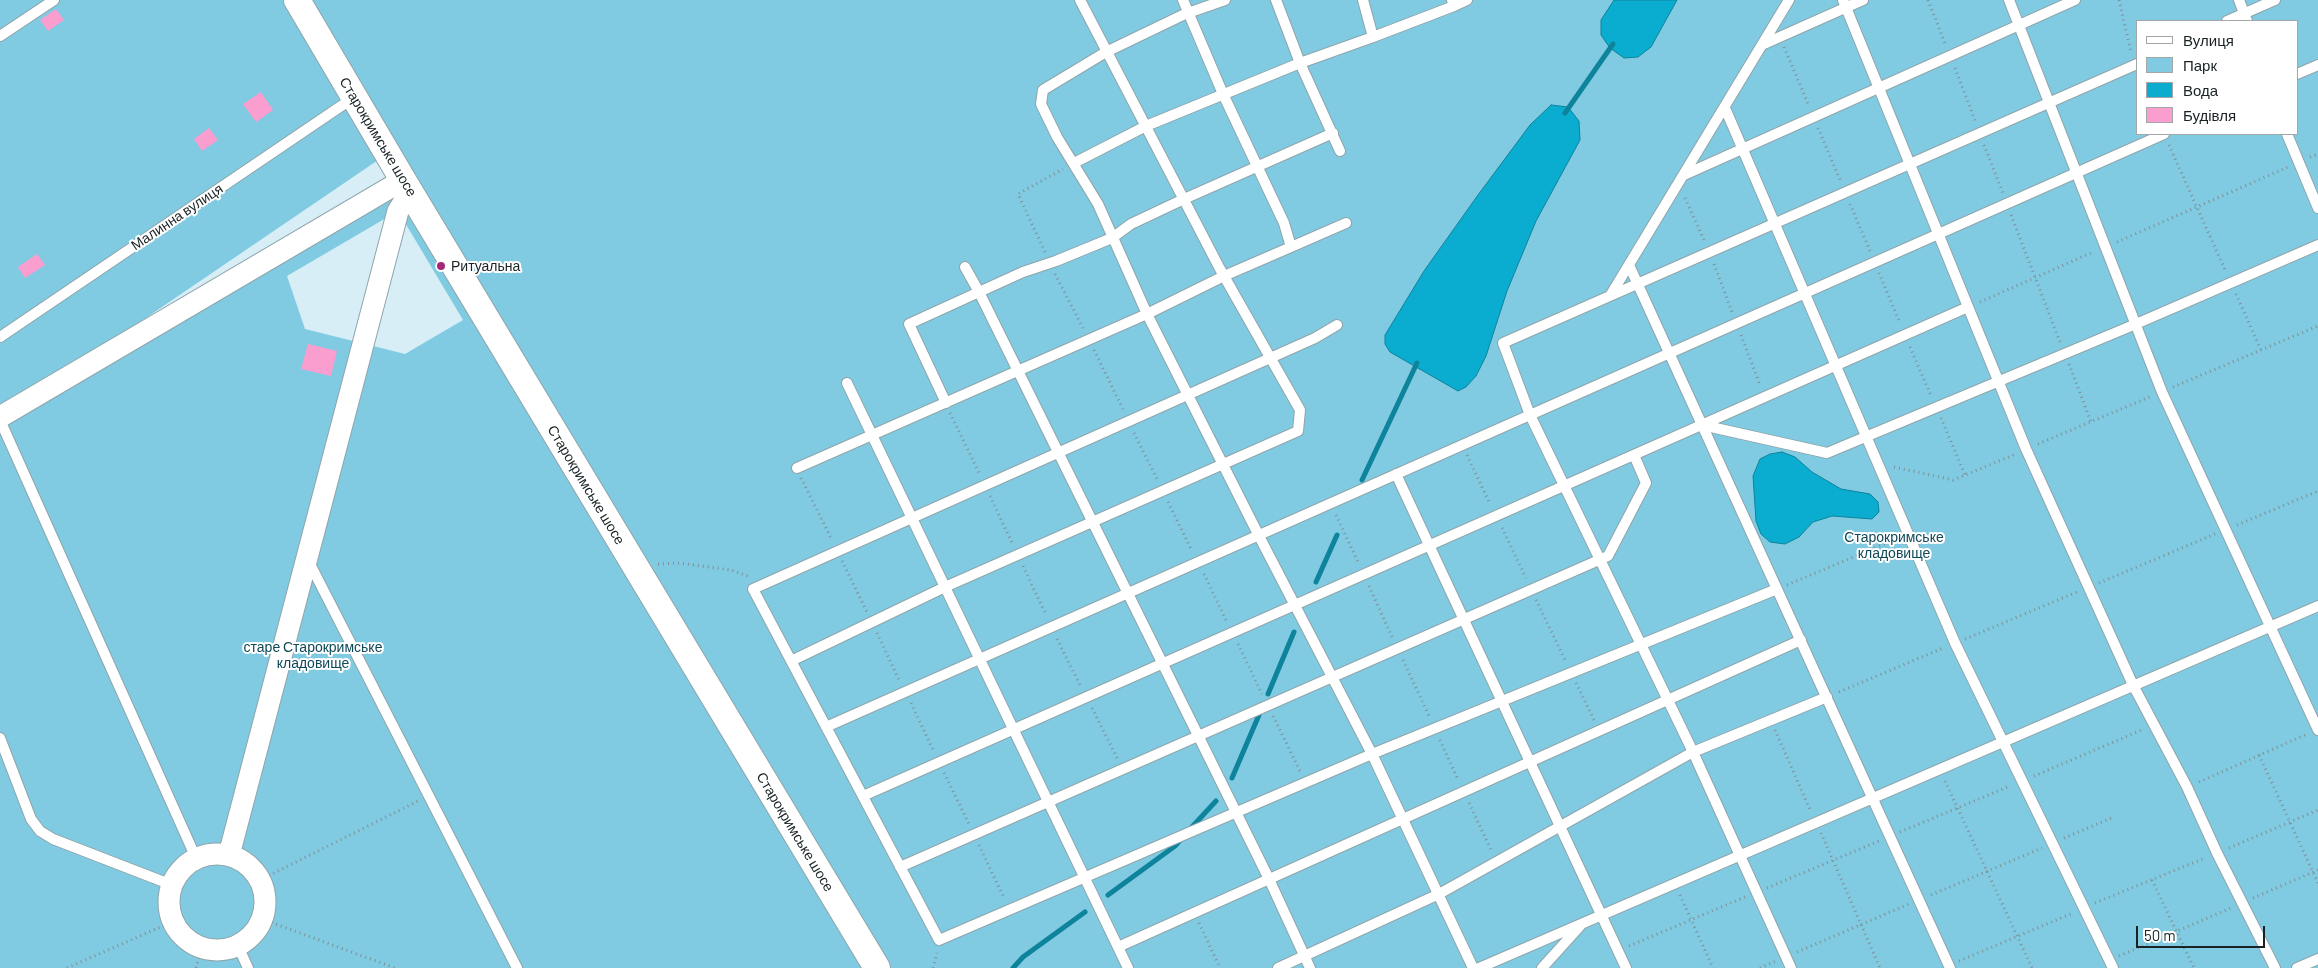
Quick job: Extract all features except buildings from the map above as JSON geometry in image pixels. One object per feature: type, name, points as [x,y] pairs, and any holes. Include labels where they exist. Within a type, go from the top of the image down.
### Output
[{"type":"street","name":"Старокримське шосе","points":[[297,0],[877,968]]},
{"type":"street","points":[[0,418],[407,186]]},
{"type":"street","points":[[229,855],[398,211],[407,186]]},
{"type":"street","points":[[207,855],[229,855],[248,864],[260,880],[265,893],[262,919],[248,939],[238,946],[214,951],[199,958],[172,922],[169,910],[172,885],[182,869],[196,858],[207,855]]},
{"type":"lane","points":[[0,36],[54,0]]},
{"type":"lane","points":[[791,661],[945,587],[1298,431],[1300,410],[1224,276],[1080,0]]},
{"type":"lane","points":[[1183,0],[1223,94],[1284,223],[1291,247]]},
{"type":"lane","points":[[1225,0],[1189,13],[1106,52],[1043,90],[1040,98],[1041,104],[1057,138],[1098,204],[1147,314],[1189,394],[1258,536],[1296,605],[1372,754],[1473,968]]},
{"type":"lane","points":[[1276,0],[1300,63],[1340,151]]},
{"type":"lane","points":[[1363,0],[1373,37]]},
{"type":"lane","points":[[1074,163],[1146,126],[1223,94],[1300,63],[1373,37],[1453,3],[1468,0]]},
{"type":"lane","points":[[1610,296],[1789,0]]},
{"type":"lane","points":[[1764,44],[1844,4],[1863,0]]},
{"type":"lane","points":[[2008,0],[2162,392],[2318,730]]},
{"type":"lane","points":[[1681,179],[1743,149],[2076,0]]},
{"type":"lane","points":[[2238,0],[2245,17]]},
{"type":"lane","points":[[2232,20],[2245,17],[2275,0]]},
{"type":"lane","points":[[1844,4],[2026,449],[2133,685],[2187,787],[2217,853],[2275,968]]},
{"type":"lane","points":[[1791,968],[1668,699],[1530,415],[1504,343],[2135,64]]},
{"type":"lane","points":[[2298,74],[2318,65]]},
{"type":"lane","name":"Малинна вулиця","points":[[0,337],[354,98]]},
{"type":"lane","points":[[1725,108],[1955,643],[2111,964]]},
{"type":"lane","points":[[946,403],[909,324],[1022,272],[1112,238],[1131,224],[1256,166],[1333,133]]},
{"type":"lane","points":[[826,728],[2162,135]]},
{"type":"lane","points":[[2287,135],[2318,208]]},
{"type":"lane","points":[[797,468],[1147,314],[1224,276],[1346,224]]},
{"type":"lane","points":[[1702,425],[1826,453],[1999,382],[2318,245]]},
{"type":"lane","points":[[1629,265],[1949,966]]},
{"type":"lane","points":[[965,267],[1236,813],[1310,968]]},
{"type":"lane","points":[[863,796],[1968,307]]},
{"type":"lane","points":[[1337,325],[1315,338],[753,589],[939,940],[1372,754],[1777,589]]},
{"type":"lane","points":[[847,383],[1128,968]]},
{"type":"lane","points":[[0,418],[196,858]]},
{"type":"lane","points":[[900,867],[1608,556],[1646,483],[1634,455]]},
{"type":"lane","points":[[1396,474],[1626,968]]},
{"type":"lane","points":[[307,558],[517,968]]},
{"type":"lane","points":[[1480,968],[2318,606]]},
{"type":"lane","points":[[1118,947],[1529,760],[1800,640]]},
{"type":"lane","points":[[1278,968],[1439,894],[1693,752],[1826,697]]},
{"type":"lane","points":[[0,738],[31,818],[40,831],[53,839],[172,885]]},
{"type":"lane","points":[[1542,968],[1582,923]]},
{"type":"lane","points":[[238,946],[248,968]]},
{"type":"lane","points":[[2297,968],[2318,959]]},
{"type":"path","points":[[2119,0],[2135,64]]},
{"type":"path","points":[[2164,135],[2261,350]]},
{"type":"path","points":[[1968,307],[2318,154]]},
{"type":"path","points":[[1074,163],[1018,194],[1050,263],[1306,782]]},
{"type":"path","points":[[1681,179],[1764,397]]},
{"type":"path","points":[[1878,463],[1953,480],[2318,326]]},
{"type":"path","points":[[946,403],[1086,698],[1122,769]]},
{"type":"path","points":[[1826,697],[2318,491]]},
{"type":"path","points":[[1331,503],[1496,862]]},
{"type":"path","points":[[1777,589],[1908,534]]},
{"type":"path","points":[[634,565],[679,562],[731,570],[768,583]]},
{"type":"path","points":[[1771,720],[1880,968]]},
{"type":"path","points":[[2187,787],[2318,730]]},
{"type":"path","points":[[2259,755],[2318,883]]},
{"type":"path","points":[[1940,768],[1986,872],[2032,968]]},
{"type":"path","points":[[260,880],[430,795]]},
{"type":"path","points":[[1949,966],[2318,810]]},
{"type":"path","points":[[1760,968],[2114,817]]},
{"type":"path","points":[[2111,964],[2176,931],[2318,870]]},
{"type":"path","points":[[2152,880],[2194,968]]},
{"type":"path","points":[[1675,883],[1713,968]]},
{"type":"path","points":[[1194,912],[1220,968]]},
{"type":"path","points":[[262,919],[395,968]]},
{"type":"path","points":[[67,968],[172,922]]},
{"type":"green space","points":[[0,0],[2318,0],[2318,968],[0,968]],"holes":[[[387,154],[403,181],[9,411]],[[398,211],[463,320],[405,354],[305,329],[287,276]]]},
{"type":"water","points":[[1614,0],[1677,0],[1651,47],[1638,57],[1624,58],[1610,48],[1601,35],[1601,20]]},
{"type":"water","points":[[1551,105],[1568,107],[1579,121],[1580,140],[1536,221],[1507,291],[1486,356],[1476,376],[1466,387],[1458,391],[1390,352],[1385,344],[1385,335],[1424,271],[1478,195],[1530,125]]},
{"type":"water","points":[[1782,452],[1795,457],[1812,472],[1841,489],[1870,494],[1878,502],[1879,512],[1872,519],[1832,516],[1813,522],[1799,537],[1785,544],[1770,542],[1761,534],[1756,521],[1753,476],[1760,459],[1770,454]]},
{"type":"waterway","points":[[1565,113],[1613,44]]},
{"type":"waterway","points":[[1362,480],[1417,363]]},
{"type":"waterway","points":[[1316,582],[1337,535]]},
{"type":"waterway","points":[[1268,694],[1294,632]]},
{"type":"waterway","points":[[1232,778],[1259,715]]},
{"type":"waterway","points":[[1191,828],[1216,801]]},
{"type":"waterway","points":[[1108,895],[1175,846],[1182,838]]},
{"type":"waterway","points":[[1013,968],[1023,957],[1085,912]]},
{"type":"place","name":"Ритуальна","points":[[441,266]]},
{"type":"park label","name":"Старокримське кладовище","points":[[1894,546]]},
{"type":"park label","name":"старе Старокримське кладовище","points":[[313,656]]}]
